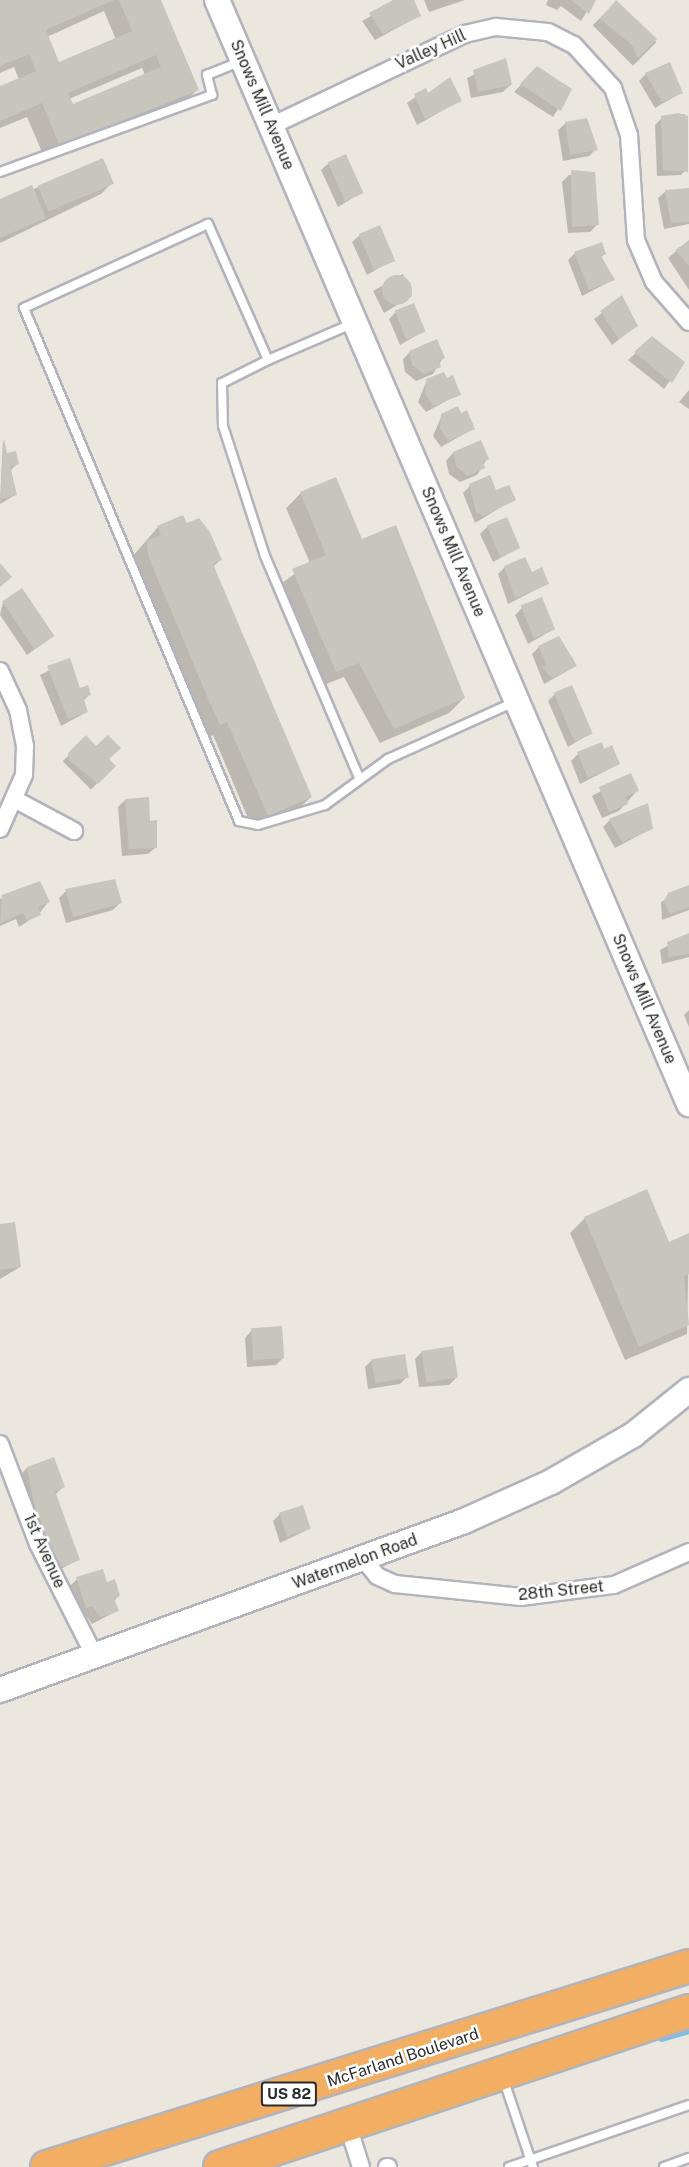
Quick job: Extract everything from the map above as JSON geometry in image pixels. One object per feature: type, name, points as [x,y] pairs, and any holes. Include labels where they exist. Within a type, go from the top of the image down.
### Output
[{"type":"highway","name":"McFarland Boulevard","points":[[47,2167],[530,2018],[689,1966]]},
{"type":"highway","points":[[220,2167],[689,2011]]},
{"type":"highway","points":[[501,2074],[499,2040],[530,2018]]},
{"type":"main road","name":"Snows Mill Avenue","points":[[217,0],[689,1104]]},
{"type":"main road","name":"Watermelon Road","points":[[0,1690],[365,1561],[551,1482],[633,1435],[689,1390]]},
{"type":"street","name":"Valley Hill","points":[[271,126],[465,34],[496,27],[548,32],[574,45],[613,88],[629,135],[636,240],[654,282],[689,322]]},
{"type":"street","points":[[0,671],[18,710],[25,746],[16,800],[0,828]]},
{"type":"street","points":[[16,800],[74,831]]},
{"type":"street","name":"1st Avenue","points":[[0,1444],[38,1544],[94,1656]]},
{"type":"street","name":"28th Street","points":[[365,1561],[377,1576],[395,1584],[521,1597],[614,1585],[689,1552]]},
{"type":"street","points":[[348,2126],[361,2167]]},
{"type":"lane","points":[[0,172],[212,95],[207,75],[243,61]]},
{"type":"lane","points":[[268,360],[208,224],[24,308],[230,808],[239,821],[258,825],[285,820],[326,805],[358,777],[517,700]]},
{"type":"lane","points":[[355,322],[222,383],[223,426],[265,555],[358,777]]},
{"type":"lane","points":[[501,2074],[532,2163]]},
{"type":"lane","points":[[509,2167],[532,2163],[689,2106]]},
{"type":"lane","points":[[664,2167],[689,2158]]},
{"type":"building","points":[[0,0],[114,0],[46,30],[59,62],[132,31],[119,0],[161,0],[199,90],[60,146],[42,103],[0,121],[0,86],[36,71],[29,54],[0,66]],"holes":[[[156,55],[161,67],[73,104],[68,93]]]},
{"type":"building","points":[[393,0],[414,0],[421,16],[383,34],[369,13]]},
{"type":"building","points":[[571,0],[596,0],[589,14]]},
{"type":"building","points":[[616,0],[657,39],[638,58],[632,45],[600,19]]},
{"type":"building","points":[[506,58],[512,85],[478,92],[473,70]]},
{"type":"building","points":[[670,62],[683,93],[662,102],[645,73]]},
{"type":"building","points":[[537,66],[572,89],[561,111],[520,84]]},
{"type":"building","points":[[450,77],[462,101],[425,119],[414,94],[426,88],[428,93]]},
{"type":"building","points":[[678,113],[688,116],[688,172],[663,170],[661,116]]},
{"type":"building","points":[[587,118],[598,150],[570,155],[565,122]]},
{"type":"building","points":[[346,154],[363,193],[345,201],[328,162]]},
{"type":"building","points":[[103,158],[114,184],[49,212],[38,186]]},
{"type":"building","points":[[571,170],[595,172],[599,225],[572,227]]},
{"type":"building","points":[[32,185],[46,218],[0,238],[0,199]]},
{"type":"building","points":[[689,188],[689,222],[671,223],[665,190]]},
{"type":"building","points":[[380,225],[395,261],[374,270],[359,234]]},
{"type":"building","points":[[689,241],[689,266],[675,250]]},
{"type":"building","points":[[602,242],[606,254],[601,256],[615,280],[589,290],[574,252]]},
{"type":"building","points":[[397,275],[408,279],[412,290],[408,301],[397,305],[386,301],[382,290],[386,279]]},
{"type":"building","points":[[622,295],[638,326],[619,339],[600,311]]},
{"type":"building","points":[[414,303],[426,332],[406,340],[395,311]]},
{"type":"building","points":[[652,336],[685,362],[672,383],[634,352]]},
{"type":"building","points":[[437,339],[445,358],[439,361],[441,367],[424,374],[412,365],[409,351]]},
{"type":"building","points":[[444,372],[447,378],[453,375],[461,395],[433,406],[425,394],[426,379]]},
{"type":"building","points":[[458,406],[461,413],[467,410],[475,429],[448,441],[440,428],[441,414]]},
{"type":"building","points":[[4,438],[7,453],[16,451],[19,464],[10,466],[17,495],[0,499]]},
{"type":"building","points":[[481,440],[489,459],[483,462],[485,468],[468,476],[456,466],[453,452]]},
{"type":"building","points":[[490,475],[496,490],[509,485],[516,500],[483,516],[476,512],[469,484]]},
{"type":"building","points":[[336,477],[362,539],[396,525],[465,698],[394,729],[359,663],[336,672],[292,569],[326,555],[300,492]]},
{"type":"building","points":[[183,515],[187,523],[199,518],[210,532],[222,560],[213,564],[312,797],[268,816],[227,722],[220,725],[149,558],[146,541],[161,535],[157,526]]},
{"type":"building","points":[[507,517],[520,548],[500,557],[487,526]]},
{"type":"building","points":[[525,557],[532,572],[542,567],[549,584],[515,598],[504,566]]},
{"type":"building","points":[[0,563],[12,577],[0,587]]},
{"type":"building","points":[[22,588],[54,636],[35,650],[2,601]]},
{"type":"building","points":[[542,597],[555,629],[534,638],[521,606]]},
{"type":"building","points":[[559,636],[577,666],[552,678],[542,667],[547,665],[538,646]]},
{"type":"building","points":[[70,658],[80,688],[88,685],[91,695],[83,697],[88,712],[68,719],[47,666]]},
{"type":"building","points":[[572,685],[593,734],[574,742],[554,693]]},
{"type":"building","points":[[86,735],[96,746],[108,735],[121,748],[109,759],[116,766],[98,784],[69,760],[68,753]]},
{"type":"building","points":[[602,742],[604,749],[612,745],[620,764],[588,778],[577,752]]},
{"type":"building","points":[[631,773],[639,791],[625,797],[628,804],[609,812],[599,787]]},
{"type":"building","points":[[149,797],[150,821],[157,820],[157,848],[129,849],[125,799]]},
{"type":"building","points":[[648,803],[653,829],[622,842],[609,819]]},
{"type":"building","points":[[115,879],[122,903],[73,917],[65,889]]},
{"type":"building","points":[[40,881],[50,902],[38,907],[41,915],[27,921],[23,913],[0,923],[2,895]]},
{"type":"building","points":[[689,885],[689,907],[670,914],[664,901],[668,893]]},
{"type":"building","points":[[689,933],[689,954],[669,957],[667,942]]},
{"type":"building","points":[[647,1189],[669,1242],[689,1233],[689,1274],[684,1276],[689,1325],[639,1347],[584,1217]]},
{"type":"building","points":[[15,1222],[21,1267],[0,1270],[0,1224]]},
{"type":"building","points":[[282,1326],[284,1358],[253,1360],[251,1328]]},
{"type":"building","points":[[453,1346],[458,1378],[426,1383],[421,1351]]},
{"type":"building","points":[[405,1354],[409,1378],[375,1383],[371,1359]]},
{"type":"building","points":[[54,1457],[65,1487],[55,1491],[80,1560],[56,1569],[45,1537],[40,1539],[27,1467]]},
{"type":"building","points":[[303,1505],[311,1529],[287,1537],[279,1513]]},
{"type":"building","points":[[103,1569],[107,1582],[115,1579],[120,1596],[114,1598],[119,1611],[100,1617],[92,1606],[86,1608],[76,1577]]},
{"type":"waterway","points":[[661,2039],[689,2031]]}]
